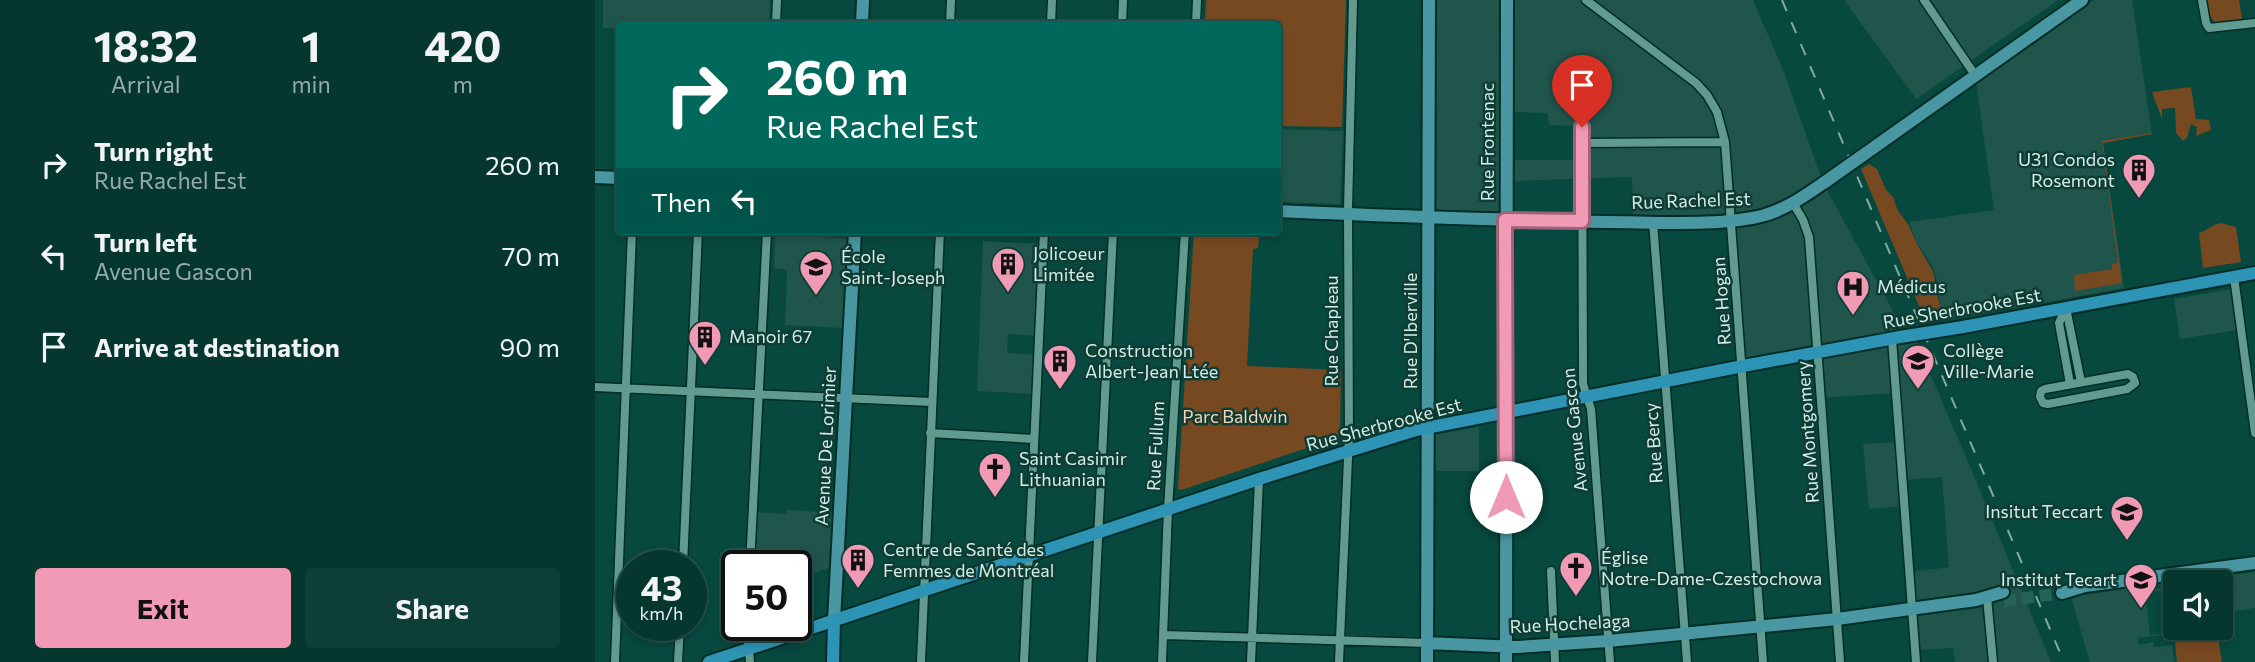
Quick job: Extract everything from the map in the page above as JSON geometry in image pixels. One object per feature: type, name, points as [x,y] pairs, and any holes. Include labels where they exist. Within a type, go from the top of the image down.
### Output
[{"type":"main road","points":[[862,21],[863,0]]},
{"type":"main road","name":"Rue D'Iberville","points":[[1427,662],[1429,0]]},
{"type":"main road","name":"Rue Frontenac","points":[[1506,662],[1507,0]]},
{"type":"main road","name":"Rue Rachel Est","points":[[1281,211],[1429,218],[1653,222],[1732,220],[1764,215],[1793,203],[1825,182],[2082,0]]},
{"type":"main road","points":[[595,177],[616,178]]},
{"type":"main road","name":"Avenue De Lorimier","points":[[832,662],[855,235]]},
{"type":"main road","name":"Rue Sherbrooke Est","points":[[709,662],[749,656],[835,621],[1028,555],[1428,427],[1818,352],[2255,273]]},
{"type":"main road","points":[[2061,589],[2255,564]]},
{"type":"main road","name":"Rue Hochelaga","points":[[1427,643],[1554,646],[1837,619],[2003,596]]},
{"type":"street","points":[[776,21],[777,0]]},
{"type":"street","points":[[950,21],[951,0]]},
{"type":"street","points":[[1051,21],[1052,0]]},
{"type":"street","points":[[1122,21],[1123,0]]},
{"type":"street","points":[[1196,21],[1197,0]]},
{"type":"street","name":"Rue Chapleau","points":[[1339,662],[1347,451],[1348,214],[1353,0]]},
{"type":"street","name":"Rue Hogan","points":[[1586,0],[1696,83],[1707,95],[1717,113],[1725,142],[1763,662]]},
{"type":"street","points":[[1924,0],[1975,75]]},
{"type":"street","points":[[2202,0],[2209,28],[2255,23]]},
{"type":"street","name":"Avenue Gascon","points":[[1582,110],[1583,384],[1591,409],[1610,662]]},
{"type":"street","points":[[1583,143],[1725,142]]},
{"type":"street","name":"Rue Montgomery","points":[[1793,203],[1809,237],[1840,662]]},
{"type":"street","name":"Rue Bercy","points":[[1653,222],[1687,662]]},
{"type":"street","points":[[615,662],[632,235]]},
{"type":"street","points":[[684,550],[698,235]]},
{"type":"street","points":[[751,550],[767,235]]},
{"type":"street","points":[[921,662],[940,235]]},
{"type":"street","points":[[1024,662],[1044,235]]},
{"type":"street","points":[[1092,662],[1113,235]]},
{"type":"street","name":"Rue Fullum","points":[[1162,662],[1168,509],[1185,235]]},
{"type":"street","points":[[2234,277],[2255,433]]},
{"type":"street","points":[[2066,307],[2081,382]]},
{"type":"street","points":[[2066,307],[2059,323],[2070,384]]},
{"type":"street","points":[[1896,338],[1916,662]]},
{"type":"street","points":[[2128,374],[2133,377],[2135,383],[2127,389],[2073,399],[2045,404],[2041,400],[2039,394],[2043,390],[2081,382],[2128,374]]},
{"type":"street","points":[[595,387],[932,402]]},
{"type":"street","points":[[930,433],[1034,439]]},
{"type":"street","points":[[1251,662],[1259,479]]},
{"type":"street","points":[[1551,571],[1555,662]]},
{"type":"street","points":[[1984,599],[1993,662]]},
{"type":"street","name":"Rue Hochelaga","points":[[1164,635],[1427,643]]},
{"type":"street","points":[[678,662],[679,641]]},
{"type":"shaded area","points":[[603,0],[770,0],[769,21],[616,21],[616,28],[603,28]]},
{"type":"shaded area","points":[[1436,0],[1753,0],[1784,72],[1823,183],[1898,320],[1892,339],[1896,393],[1821,398],[1818,352],[1743,366],[1732,220],[1633,222],[1632,177],[1511,181],[1501,214],[1436,211]],"holes":[[[1507,112],[1548,113],[1549,125],[1582,126],[1583,160],[1507,160]]]},
{"type":"shaded area","points":[[1844,0],[2058,0],[1916,99]]},
{"type":"shaded area","points":[[2094,0],[2132,0],[2152,134],[2103,143],[2124,288],[1942,321],[1936,276],[1917,243],[1909,222],[1994,210],[1976,82]]},
{"type":"shaded area","points":[[1281,129],[1343,131],[1340,204],[1281,202]]},
{"type":"shaded area","name":"École Saint-Joseph","points":[[775,235],[849,239],[845,328],[785,325],[787,270],[774,268]]},
{"type":"shaded area","points":[[983,241],[1041,244],[1038,336],[1008,334],[1007,353],[1036,355],[1035,394],[977,391]]},
{"type":"shaded area","points":[[2231,289],[2237,330],[2180,339],[2174,299]]},
{"type":"shaded area","points":[[1915,338],[2051,662],[1955,662],[1953,648],[1916,650],[1913,572],[1949,567],[1942,477],[1903,480],[1905,506],[1869,509],[1863,444],[1902,442],[1895,341]]},
{"type":"shaded area","points":[[1479,427],[1479,471],[1434,471],[1433,435]]},
{"type":"shaded area","points":[[787,510],[840,513],[837,565],[812,574],[812,550],[751,550],[754,512],[787,514]]},
{"type":"shaded area","points":[[2255,572],[2255,608],[2233,612],[2233,575]]},
{"type":"shaded area","points":[[2132,588],[2133,592],[2163,588],[2163,591],[2145,593],[2150,635],[2163,635],[2138,638],[2139,645],[2153,642],[2154,647],[2172,645],[2174,662],[2090,662],[2071,597]]},
{"type":"green space","points":[[1206,0],[1346,0],[1342,127],[1281,126],[1281,21],[1205,21]]},
{"type":"green space","points":[[2207,0],[2239,0],[2242,19],[2215,23],[2209,14]]},
{"type":"green space","points":[[2191,87],[2196,119],[2209,120],[2211,130],[2196,136],[2197,127],[2191,124],[2187,138],[2183,141],[2176,133],[2175,108],[2162,109],[2162,119],[2152,92]]},
{"type":"green space","points":[[2151,133],[2103,143],[2122,283],[2075,291],[2074,275],[2112,269],[2112,264],[2118,263],[2102,141]]},
{"type":"green space","points":[[1869,164],[1877,169],[1886,190],[1893,197],[1898,211],[1933,271],[1940,307],[1937,315],[1926,317],[1922,313],[1861,169]]},
{"type":"green space","points":[[2221,223],[2236,227],[2241,262],[2203,268],[2199,233]]},
{"type":"green space","name":"Parc Baldwin","points":[[1194,235],[1260,235],[1258,248],[1253,249],[1247,366],[1341,370],[1340,434],[1337,438],[1178,489]]},
{"type":"green space","points":[[2179,640],[2218,640],[2222,662],[2177,662],[2175,643]]},
{"type":"tunnel","points":[[2004,601],[2062,593]]},
{"type":"railway","points":[[1782,0],[2064,662]]},
{"type":"place","name":"U31 Condos Rosemont","points":[[2139,200]]},
{"type":"place","name":"Jolicoeur Limitée","points":[[1008,294]]},
{"type":"place","name":"École Saint-Joseph","points":[[816,297]]},
{"type":"place","name":"Médicus","points":[[1853,317]]},
{"type":"place","name":"Manoir 67","points":[[705,367]]},
{"type":"place","name":"Construction Albert-Jean Ltée","points":[[1060,391]]},
{"type":"place","name":"Collège Ville-Marie","points":[[1918,391]]},
{"type":"place","name":"Saint Casimir Lithuanian","points":[[995,499]]},
{"type":"place","name":"Insitut Teccart","points":[[2127,542]]},
{"type":"place","name":"Centre de Santé des Femmes de Montréal","points":[[858,590]]},
{"type":"place","name":"Église Notre-Dame-Czestochowa","points":[[1576,598]]},
{"type":"place","name":"Institut Tecart","points":[[2141,610]]},
{"type":"route","points":[[1506,497],[1505,220],[1582,221],[1582,127]]}]
